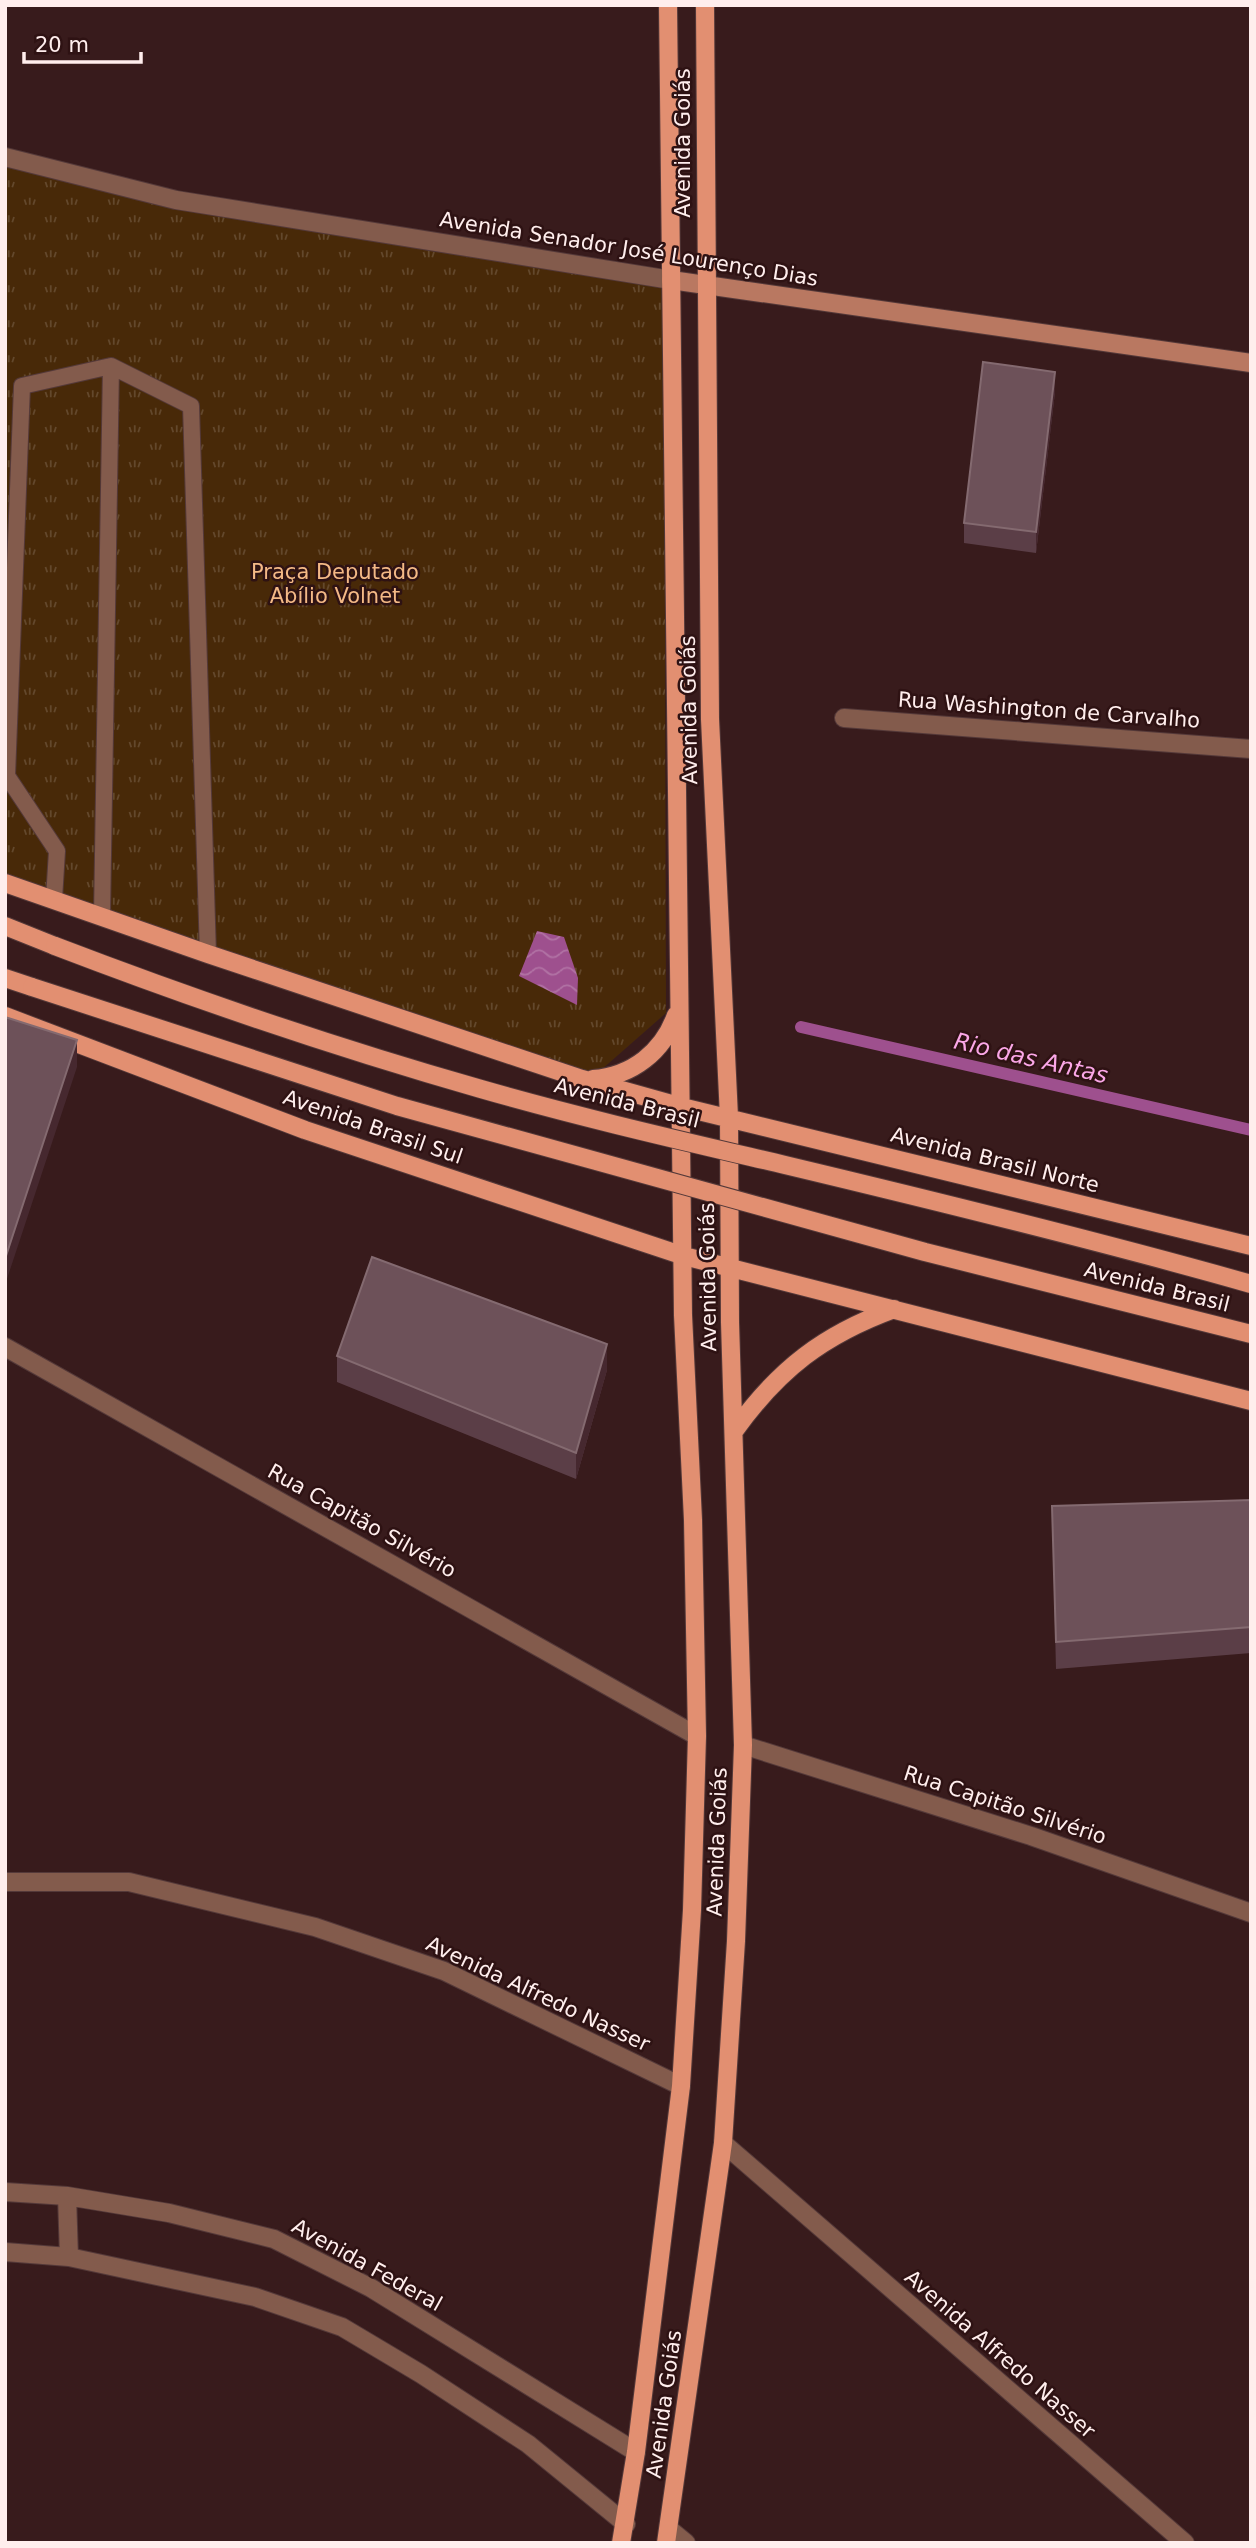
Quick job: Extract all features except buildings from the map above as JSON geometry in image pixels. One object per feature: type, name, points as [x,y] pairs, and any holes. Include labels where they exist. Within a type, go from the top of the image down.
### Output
[{"type":"main road","name":"Avenida Goiás","points":[[621,2543],[636,2452],[681,2086],[692,1910],[696,1736],[693,1520],[683,1315],[682,1107],[678,1008],[668,5]]},
{"type":"main road","name":"Avenida Goiás","points":[[668,2536],[723,2143],[736,1941],[743,1745],[730,1269],[729,1117],[710,719],[705,5]]},
{"type":"main road","name":"Avenida Senador José Lourenço Dias","points":[[671,280],[1251,363]]},
{"type":"main road","points":[[5,883],[582,1079],[729,1117]]},
{"type":"main road","name":"Avenida Brasil","points":[[5,926],[178,993],[332,1045],[483,1090],[976,1211],[1251,1284]]},
{"type":"main road","name":"Avenida Brasil","points":[[5,978],[397,1106],[912,1248],[1251,1334]]},
{"type":"main road","points":[[582,1079],[622,1073],[639,1064],[657,1049],[670,1030],[678,1008]]},
{"type":"main road","name":"Avenida Brasil Sul","points":[[5,1016],[305,1130],[730,1269]]},
{"type":"main road","name":"Avenida Brasil Norte","points":[[729,1117],[1251,1246]]},
{"type":"main road","points":[[730,1269],[1251,1401]]},
{"type":"main road","points":[[735,1430],[775,1380],[800,1358],[860,1321],[894,1309]]},
{"type":"street","name":"Avenida Senador José Lourenço Dias","points":[[5,157],[176,200],[671,280]]},
{"type":"street","name":"Rua Washington de Carvalho","points":[[844,718],[1251,749]]},
{"type":"street","name":"Rua Capitão Silvério","points":[[5,1347],[696,1736]]},
{"type":"street","name":"Rua Capitão Silvério","points":[[743,1745],[1031,1836],[1251,1913]]},
{"type":"street","name":"Avenida Alfredo Nasser","points":[[5,1882],[129,1882],[314,1927],[444,1971],[681,2086]]},
{"type":"street","name":"Avenida Alfredo Nasser","points":[[723,2143],[1185,2543]]},
{"type":"street","name":"Avenida Federal","points":[[5,2192],[68,2196],[169,2213],[274,2239],[371,2288],[636,2452]]},
{"type":"street","points":[[68,2196],[69,2257]]},
{"type":"street","points":[[5,2252],[69,2257],[255,2297],[342,2327],[421,2374],[528,2444],[626,2524]]},
{"type":"street","points":[[668,2536],[686,2543]]},
{"type":"lane","points":[[102,916],[111,366]]},
{"type":"lane","points":[[54,899],[57,851],[7,776],[22,386],[111,366],[191,406],[208,954]]},
{"type":"green space","name":"Praça Deputado Abílio Volnet","points":[[5,162],[664,286],[666,1013],[593,1077],[5,883]]},
{"type":"water","points":[[537,931],[564,937],[578,978],[577,1005],[519,976]]},
{"type":"waterway","name":"Rio das Antas","points":[[801,1027],[1251,1130]]}]
